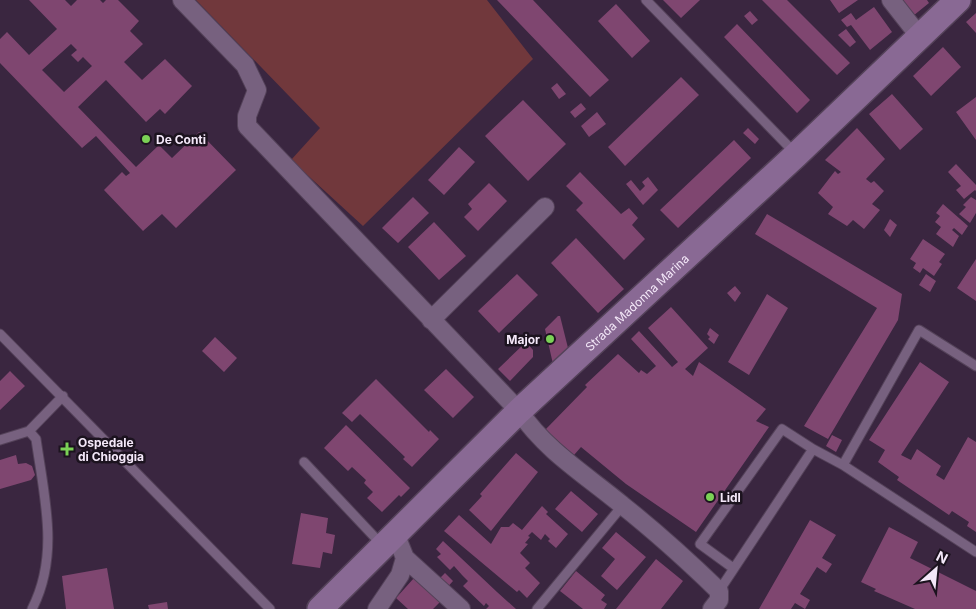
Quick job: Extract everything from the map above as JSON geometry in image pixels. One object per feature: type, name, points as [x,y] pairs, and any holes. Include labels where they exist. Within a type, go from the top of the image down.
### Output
[{"type":"street","points":[[182,0],[244,65],[257,90],[247,116],[247,126],[519,411],[528,424],[560,458],[622,505],[719,591],[719,600],[712,609]]},
{"type":"street","points":[[891,0],[920,37]]},
{"type":"street","name":"Strada Madonna Marina","points":[[320,609],[519,411],[796,155],[958,0]]},
{"type":"street","points":[[431,320],[545,207]]},
{"type":"street","points":[[388,541],[399,543],[405,558],[461,609]]},
{"type":"street","points":[[377,609],[400,575],[405,558]]},
{"type":"lane","points":[[646,0],[796,155]]},
{"type":"lane","points":[[843,465],[919,330],[976,366]]},
{"type":"lane","points":[[0,334],[63,396],[270,609]]},
{"type":"lane","points":[[0,440],[29,431],[63,396]]},
{"type":"lane","points":[[733,568],[700,544],[782,428],[813,449],[843,465],[976,552]]},
{"type":"lane","points":[[29,431],[36,439],[49,526],[48,562],[40,594],[32,609]]},
{"type":"lane","points":[[719,591],[813,449]]},
{"type":"lane","points":[[304,462],[388,541]]},
{"type":"lane","points":[[537,609],[622,505]]},
{"type":"shaded area","points":[[196,0],[487,0],[533,59],[363,226],[291,160],[320,128]]},
{"type":"building","points":[[29,0],[65,0],[71,6],[77,0],[100,0],[103,3],[106,0],[118,0],[139,21],[130,31],[143,44],[124,62],[142,80],[165,59],[192,86],[165,114],[160,109],[146,122],[106,80],[78,107],[136,167],[159,145],[172,158],[199,132],[236,170],[176,228],[162,214],[143,231],[104,190],[122,172],[126,176],[130,173],[96,136],[82,148],[0,63],[0,39],[7,32],[29,55],[57,29]],"holes":[[[71,44],[77,50],[71,55],[78,62],[83,57],[92,66],[64,92],[42,70]]]},
{"type":"building","points":[[497,0],[533,0],[609,80],[590,97]]},
{"type":"building","points":[[663,0],[700,0],[681,18]]},
{"type":"building","points":[[762,0],[787,0],[850,63],[837,75]]},
{"type":"building","points":[[830,0],[858,0],[839,13]]},
{"type":"building","points":[[892,0],[927,0],[929,3],[908,20]]},
{"type":"building","points":[[616,4],[650,41],[632,58],[598,21]]},
{"type":"building","points":[[874,7],[892,32],[870,50],[851,25],[847,27],[841,20],[851,13],[856,20]]},
{"type":"building","points":[[750,11],[758,20],[752,25],[744,16]]},
{"type":"building","points":[[976,13],[976,33],[966,22]]},
{"type":"building","points":[[737,24],[810,100],[797,113],[724,37]]},
{"type":"building","points":[[846,29],[856,42],[850,47],[838,35]]},
{"type":"building","points":[[943,47],[961,67],[931,96],[913,76]]},
{"type":"building","points":[[681,77],[699,95],[625,166],[608,147]]},
{"type":"building","points":[[557,83],[566,94],[559,99],[551,88]]},
{"type":"building","points":[[892,94],[923,129],[900,150],[869,114]]},
{"type":"building","points":[[976,97],[976,140],[956,112]]},
{"type":"building","points":[[523,100],[566,144],[528,181],[485,136]]},
{"type":"building","points":[[581,103],[586,109],[575,118],[570,112]]},
{"type":"building","points":[[597,112],[606,124],[589,137],[581,126]]},
{"type":"building","points":[[748,128],[759,139],[755,144],[743,133]]},
{"type":"building","points":[[857,128],[885,159],[866,179],[871,183],[874,181],[884,191],[872,204],[880,210],[864,229],[853,220],[847,226],[828,214],[833,207],[818,193],[835,171],[838,174],[841,172],[825,160]]},
{"type":"building","points":[[734,140],[751,158],[678,228],[660,210]]},
{"type":"building","points":[[459,147],[475,162],[444,195],[428,180]]},
{"type":"building","points":[[956,164],[976,185],[976,191],[964,199],[956,190],[961,186],[948,172]]},
{"type":"building","points":[[580,172],[621,214],[629,208],[638,218],[632,225],[645,239],[624,260],[576,210],[583,203],[566,186]]},
{"type":"building","points":[[648,177],[658,190],[643,205],[626,184],[631,180],[640,191],[645,186],[642,182]]},
{"type":"building","points":[[489,183],[507,201],[478,231],[464,217],[472,209],[468,204]]},
{"type":"building","points":[[413,197],[429,213],[398,243],[382,228]]},
{"type":"building","points":[[971,197],[976,200],[976,213],[970,223],[959,214],[966,207],[963,205]]},
{"type":"building","points":[[943,204],[968,226],[962,235],[954,228],[952,230],[959,236],[953,247],[936,234],[941,227],[935,222],[940,216],[936,213]]},
{"type":"building","points":[[767,214],[902,294],[898,320],[828,439],[804,426],[877,308],[755,234]]},
{"type":"building","points":[[890,219],[897,225],[890,237],[884,230]]},
{"type":"building","points":[[434,222],[466,256],[439,280],[408,247]]},
{"type":"building","points":[[576,238],[624,289],[598,313],[551,263]]},
{"type":"building","points":[[923,239],[945,254],[939,262],[942,264],[934,276],[923,268],[920,273],[913,268],[916,263],[910,259]]},
{"type":"building","points":[[976,259],[976,301],[957,288]]},
{"type":"building","points":[[517,274],[538,295],[499,333],[478,311]]},
{"type":"building","points":[[926,274],[936,281],[930,292],[919,285]]},
{"type":"building","points":[[735,286],[741,293],[735,302],[727,293]]},
{"type":"building","points":[[767,294],[788,308],[749,375],[728,362]]},
{"type":"building","points":[[671,307],[708,348],[685,369],[693,376],[699,362],[766,409],[756,421],[769,427],[696,532],[626,484],[581,447],[574,455],[545,430],[587,387],[585,385],[618,354],[639,373],[641,370],[647,374],[656,366],[631,339],[639,331],[672,367],[678,362],[648,328]]},
{"type":"building","points":[[560,316],[569,352],[553,364],[545,329]]},
{"type":"building","points":[[710,328],[719,335],[714,344],[708,339],[710,337],[707,334]]},
{"type":"building","points":[[215,337],[237,358],[224,372],[202,351]]},
{"type":"building","points":[[526,342],[533,350],[533,357],[510,381],[498,369]]},
{"type":"building","points":[[920,362],[949,382],[901,455],[911,460],[917,449],[941,466],[936,475],[944,480],[968,437],[976,442],[976,532],[967,526],[969,522],[952,511],[949,515],[897,480],[899,477],[878,462],[885,450],[869,440]]},
{"type":"building","points":[[446,369],[474,397],[453,418],[424,390]]},
{"type":"building","points":[[10,371],[25,386],[0,410],[0,381]]},
{"type":"building","points":[[376,379],[429,432],[430,430],[439,439],[412,467],[403,459],[405,457],[360,414],[352,422],[342,413]]},
{"type":"building","points":[[346,425],[410,488],[401,497],[399,495],[382,512],[367,498],[373,492],[364,483],[366,480],[352,467],[348,471],[324,448]]},
{"type":"building","points":[[832,435],[842,440],[836,452],[826,446]]},
{"type":"building","points":[[516,453],[538,472],[491,531],[469,510],[482,496],[480,494]]},
{"type":"building","points":[[16,455],[18,464],[26,463],[32,466],[35,475],[31,480],[0,489],[0,460]]},
{"type":"building","points":[[571,491],[598,514],[582,532],[555,509]]},
{"type":"building","points":[[542,506],[548,512],[546,514],[568,534],[556,548],[548,541],[550,539],[545,534],[541,540],[532,532],[528,536],[530,537],[525,543],[528,544],[520,553],[530,563],[525,568],[540,583],[527,598],[519,590],[517,592],[444,531],[459,515],[491,544],[501,527],[509,527],[513,523],[522,530]]},
{"type":"building","points":[[301,513],[328,518],[326,533],[335,535],[332,554],[323,552],[320,568],[292,564]]},
{"type":"building","points":[[810,520],[836,535],[822,558],[832,564],[826,573],[817,567],[800,594],[810,600],[805,609],[795,603],[791,609],[759,609]]},
{"type":"building","points":[[889,527],[918,542],[910,558],[976,591],[976,609],[915,609],[874,591],[876,589],[861,582]]},
{"type":"building","points":[[616,532],[646,557],[617,590],[601,576],[615,559],[602,548]]},
{"type":"building","points":[[443,541],[516,609],[486,609],[489,606],[486,603],[484,606],[463,586],[468,581],[454,566],[450,570],[437,557],[441,554],[436,549]]},
{"type":"building","points":[[656,559],[683,581],[661,609],[616,609]]},
{"type":"building","points":[[107,568],[114,609],[66,609],[62,576]]},
{"type":"building","points":[[576,571],[605,595],[601,600],[607,604],[604,609],[583,609],[560,591]]},
{"type":"building","points":[[445,573],[453,581],[444,591],[435,583]]},
{"type":"building","points":[[414,578],[440,602],[433,609],[408,609],[396,598]]},
{"type":"building","points":[[167,602],[168,609],[149,609],[148,605]]},
{"type":"place","name":"De Conti","points":[[146,139]]},
{"type":"place","name":"Major","points":[[550,339]]},
{"type":"place","name":"Ospedale di Chioggia","points":[[67,449]]},
{"type":"place","name":"Lidl","points":[[710,497]]}]
